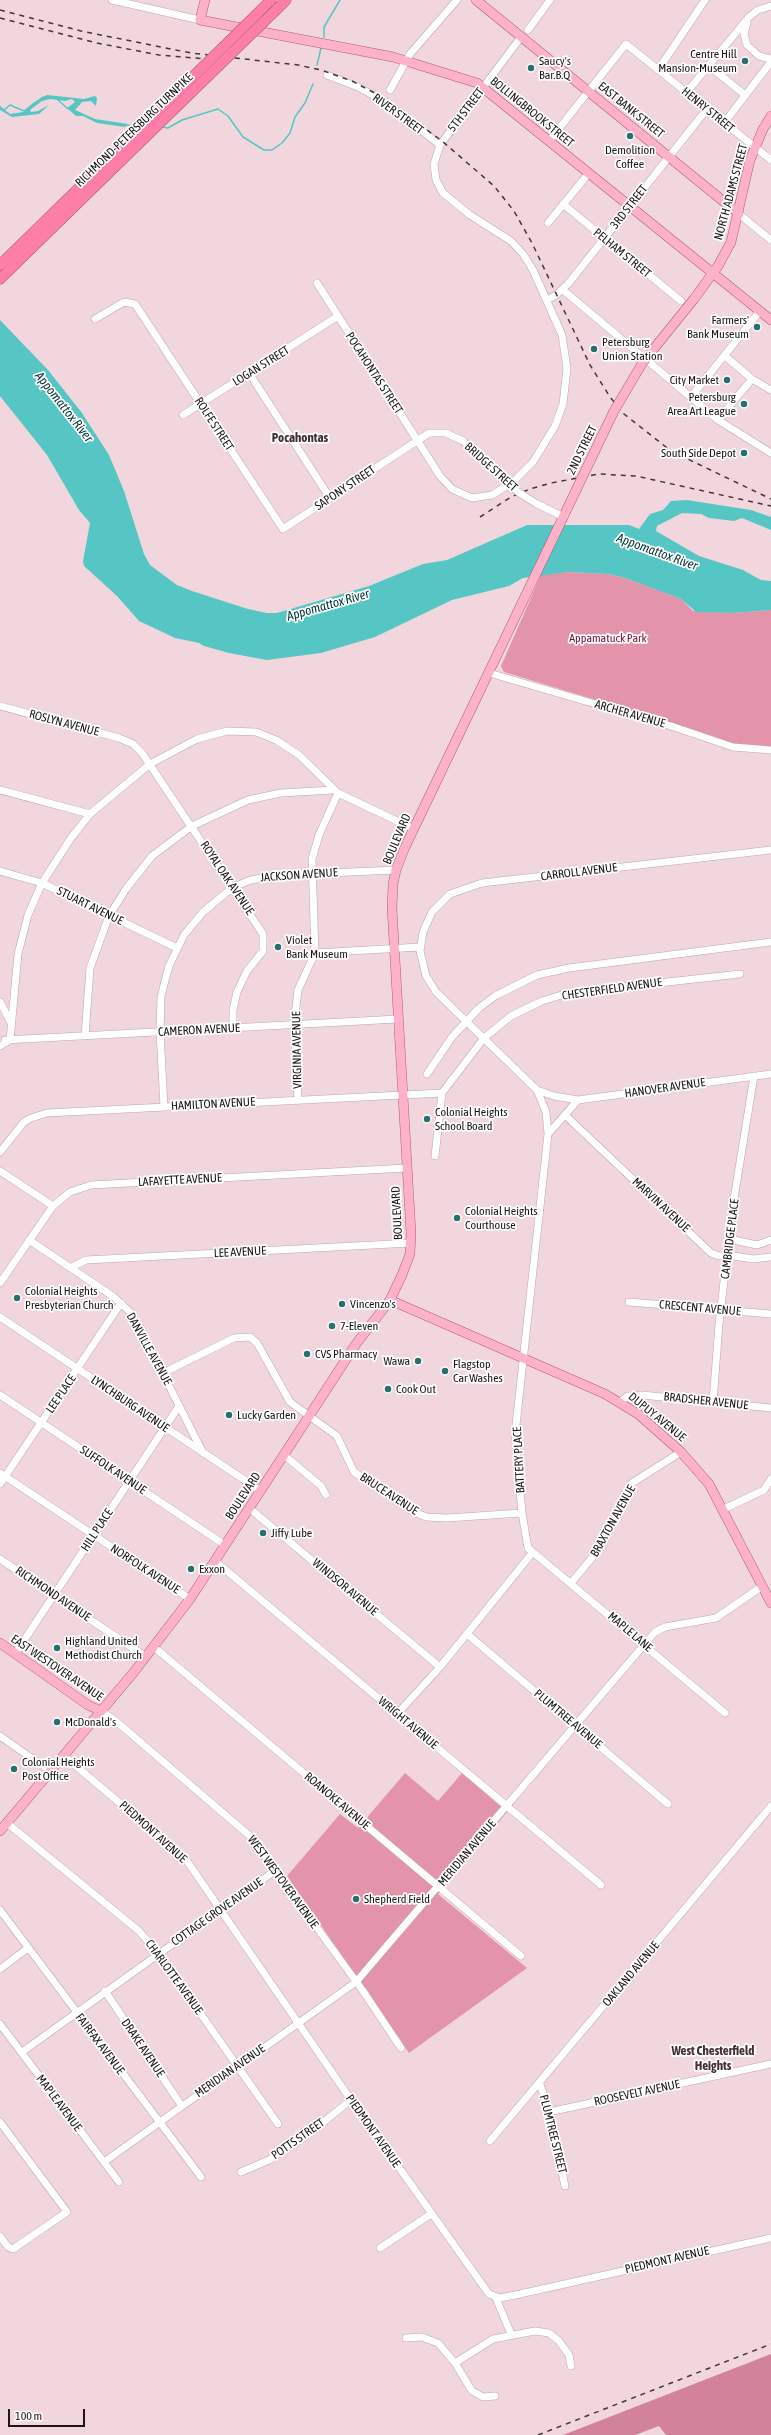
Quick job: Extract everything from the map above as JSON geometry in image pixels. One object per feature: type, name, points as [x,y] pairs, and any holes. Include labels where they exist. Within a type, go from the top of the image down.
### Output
[{"type":"highway","name":"RICHMOND-PETERSBURG TURNPIKE","points":[[0,265],[286,0]]},
{"type":"highway","name":"RICHMOND-PETERSBURG TURNPIKE","points":[[0,279],[270,1]]},
{"type":"main road","points":[[200,20],[205,0]]},
{"type":"main road","name":"EAST BANK STREET","points":[[476,0],[670,156],[739,214]]},
{"type":"main road","name":"BOLLINGBROOK STREET","points":[[200,20],[362,50],[406,60],[430,67],[483,87],[771,320]]},
{"type":"main road","name":"NORTH ADAMS STREET","points":[[713,274],[731,242],[739,214],[750,160],[771,116]]},
{"type":"main road","name":"2ND STREET","points":[[498,653],[630,383],[644,362],[713,274]]},
{"type":"main road","name":"BOULEVARD","points":[[0,1831],[146,1657],[190,1599],[356,1344],[390,1300],[402,1275],[411,1244],[394,948],[392,896],[396,870],[498,653]]},
{"type":"main road","name":"DUPUY AVENUE","points":[[390,1300],[524,1358],[620,1402],[680,1452],[702,1475],[724,1509],[761,1587],[771,1603]]},
{"type":"main road","name":"EAST WESTOVER AVENUE","points":[[0,1644],[88,1705],[101,1711]]},
{"type":"street","name":"BOLLINGBROOK STREET","points":[[112,0],[200,20]]},
{"type":"street","points":[[390,90],[406,60],[458,0]]},
{"type":"street","points":[[528,30],[550,0]]},
{"type":"street","points":[[658,70],[705,0]]},
{"type":"street","points":[[686,93],[708,65],[750,17],[758,10],[771,6]]},
{"type":"street","points":[[724,123],[771,60],[759,56],[747,45],[744,28],[750,17]]},
{"type":"street","name":"5TH STREET","points":[[440,145],[521,37]]},
{"type":"street","name":"HENRY STREET","points":[[589,92],[626,44],[771,160]]},
{"type":"street","points":[[708,65],[746,95]]},
{"type":"street","name":"RIVER STREET","points":[[327,75],[358,87],[384,101],[440,145]]},
{"type":"street","points":[[549,141],[589,92]]},
{"type":"street","name":"3RD STREET","points":[[547,300],[563,290],[707,109]]},
{"type":"street","name":"POCAHONTAS STREET","points":[[317,283],[432,464],[452,489],[465,496],[479,498],[492,496],[502,490],[526,470],[539,454],[559,415],[566,380],[566,359],[562,335],[547,300],[523,254],[511,242],[450,200],[439,187],[435,174],[435,157],[440,145]]},
{"type":"street","points":[[548,223],[589,173]]},
{"type":"street","name":"PELHAM STREET","points":[[564,204],[681,300]]},
{"type":"street","name":"EAST BANK STREET","points":[[739,214],[771,240]]},
{"type":"street","points":[[563,290],[718,420],[771,453]]},
{"type":"street","name":"ROLFE STREET","points":[[95,319],[130,302],[135,304],[276,520]]},
{"type":"street","points":[[691,397],[760,311]]},
{"type":"street","name":"LOGAN STREET","points":[[183,415],[338,316]]},
{"type":"street","points":[[724,356],[752,378],[771,390]]},
{"type":"street","points":[[249,373],[330,498]]},
{"type":"street","points":[[718,420],[752,378]]},
{"type":"street","name":"BRIDGE STREET","points":[[417,441],[437,432],[455,436],[463,441],[522,495],[564,517]]},
{"type":"street","name":"SAPONY STREET","points":[[276,520],[281,528],[285,528],[417,441]]},
{"type":"street","name":"ARCHER AVENUE","points":[[489,673],[671,726],[733,748],[771,750]]},
{"type":"street","name":"ROSLYN AVENUE","points":[[0,706],[129,741]]},
{"type":"street","points":[[0,1046],[10,1040],[18,954],[28,915],[42,883],[71,838],[90,814],[150,764],[205,737],[227,731],[256,732],[276,740],[299,755],[336,791],[414,829]]},
{"type":"street","name":"ROYAL OAK AVENUE","points":[[129,741],[150,764],[261,928],[264,941],[263,952],[247,971],[237,992],[233,1010],[233,1028]]},
{"type":"street","points":[[0,790],[90,814]]},
{"type":"street","points":[[85,1036],[90,968],[109,916],[126,889],[152,856],[192,826],[248,800],[281,793],[336,791]]},
{"type":"street","name":"VIRGINIA AVENUE","points":[[298,1099],[294,1024],[298,990],[315,953],[312,873],[316,843],[336,791]]},
{"type":"street","name":"CARROLL AVENUE","points":[[420,947],[422,932],[436,906],[450,894],[474,885],[771,850]]},
{"type":"street","name":"JACKSON AVENUE","points":[[164,1106],[160,1032],[161,997],[164,981],[177,948],[192,923],[218,898],[233,887],[262,878],[312,873],[396,870]]},
{"type":"street","name":"STUART AVENUE","points":[[0,871],[42,883],[177,948]]},
{"type":"street","points":[[428,1074],[448,1042],[466,1021],[495,996],[537,975],[771,942]]},
{"type":"street","points":[[315,953],[420,947],[423,964],[431,984],[466,1021],[537,1090],[546,1112],[548,1134]]},
{"type":"street","name":"CHESTERFIELD AVENUE","points":[[442,1093],[484,1038],[511,1016],[542,1001],[568,994],[740,974]]},
{"type":"street","points":[[0,1002],[11,1022]]},
{"type":"street","name":"CAMERON AVENUE","points":[[0,1040],[398,1018]]},
{"type":"street","name":"HANOVER AVENUE","points":[[578,1100],[771,1074]]},
{"type":"street","name":"CAMBRIDGE PLACE","points":[[713,1402],[729,1239],[754,1076]]},
{"type":"street","points":[[537,1090],[554,1096],[578,1100]]},
{"type":"street","points":[[435,1156],[442,1093]]},
{"type":"street","name":"HAMILTON AVENUE","points":[[0,1152],[17,1128],[30,1118],[39,1115],[164,1106],[442,1093]]},
{"type":"street","points":[[548,1134],[578,1100]]},
{"type":"street","name":"MARVIN AVENUE","points":[[565,1114],[711,1253],[719,1256],[727,1255],[753,1259],[771,1257]]},
{"type":"street","name":"BATTERY PLACE","points":[[533,1552],[526,1543],[515,1440],[548,1134]]},
{"type":"street","name":"LAFAYETTE AVENUE","points":[[0,1283],[53,1206],[70,1192],[91,1185],[406,1168]]},
{"type":"street","points":[[0,1170],[53,1206]]},
{"type":"street","points":[[729,1239],[758,1245],[771,1240]]},
{"type":"street","name":"DANVILLE AVENUE","points":[[29,1240],[121,1303],[136,1320],[203,1453]]},
{"type":"street","name":"LEE AVENUE","points":[[70,1268],[86,1260],[411,1244]]},
{"type":"street","name":"CRESCENT AVENUE","points":[[629,1302],[771,1314]]},
{"type":"street","name":"LEE PLACE","points":[[0,1484],[2,1475],[41,1423],[121,1303]]},
{"type":"street","name":"LYNCHBURG AVENUE","points":[[0,1317],[261,1491]]},
{"type":"street","name":"BRUCE AVENUE","points":[[163,1373],[230,1339],[245,1336],[257,1343],[286,1397],[296,1409],[340,1441],[348,1464],[354,1472],[419,1515],[447,1518],[522,1513]]},
{"type":"street","name":"SUFFOLK AVENUE","points":[[0,1395],[225,1545]]},
{"type":"street","name":"BRADSHER AVENUE","points":[[620,1402],[624,1397],[633,1395],[771,1408]]},
{"type":"street","name":"HILL PLACE","points":[[14,1654],[179,1406]]},
{"type":"street","name":"BRAXTON AVENUE","points":[[571,1583],[601,1547],[632,1483],[680,1452]]},
{"type":"street","points":[[284,1455],[322,1486],[326,1495]]},
{"type":"street","name":"NORFOLK AVENUE","points":[[2,1475],[190,1599]]},
{"type":"street","points":[[724,1509],[764,1490],[771,1479]]},
{"type":"street","name":"WINDSOR AVENUE","points":[[249,1508],[440,1667]]},
{"type":"street","points":[[398,1713],[440,1667],[533,1552]]},
{"type":"street","name":"MAPLE LANE","points":[[533,1552],[725,1713]]},
{"type":"street","name":"RICHMOND AVENUE","points":[[0,1559],[146,1657]]},
{"type":"street","name":"WRIGHT AVENUE","points":[[215,1561],[602,1885]]},
{"type":"street","name":"MERIDIAN AVENUE","points":[[104,2162],[181,2105],[356,1982],[655,1632],[665,1627],[716,1618],[761,1587]]},
{"type":"street","name":"PLUMTREE AVENUE","points":[[467,1634],[668,1804]]},
{"type":"street","name":"ROANOKE AVENUE","points":[[154,1647],[521,1956]]},
{"type":"street","name":"WEST WESTOVER AVENUE","points":[[101,1711],[118,1722],[246,1831],[276,1870],[401,2048]]},
{"type":"street","points":[[0,1736],[50,1772]]},
{"type":"street","name":"PIEDMONT AVENUE","points":[[64,1756],[179,1852],[221,1909],[351,2100],[431,2214],[486,2291],[496,2298],[771,2238]]},
{"type":"street","name":"OAKLAND AVENUE","points":[[490,2141],[540,2084],[771,1806]]},
{"type":"street","name":"CHARLOTTE AVENUE","points":[[7,1823],[139,1931],[158,1953],[278,2124]]},
{"type":"street","name":"COTTAGE GROVE AVENUE","points":[[22,2052],[158,1953],[276,1870]]},
{"type":"street","name":"FAIRFAX AVENUE","points":[[0,1910],[200,2177]]},
{"type":"street","points":[[0,1970],[28,1948]]},
{"type":"street","name":"DRAKE AVENUE","points":[[105,1991],[181,2105]]},
{"type":"street","name":"MAPLE AVENUE","points":[[0,2024],[119,2182]]},
{"type":"street","name":"ROOSEVELT AVENUE","points":[[549,2112],[771,2064]]},
{"type":"street","name":"PLUMTREE STREET","points":[[540,2084],[549,2112],[565,2186]]},
{"type":"street","name":"POTTS STREET","points":[[241,2172],[269,2160],[306,2136],[351,2100]]},
{"type":"street","points":[[0,2122],[67,2212],[11,2249],[0,2236]]},
{"type":"street","points":[[380,2248],[431,2214]]},
{"type":"street","points":[[496,2298],[511,2334]]},
{"type":"street","points":[[455,2363],[488,2341],[511,2334],[535,2330],[549,2333],[569,2355],[572,2366]]},
{"type":"street","points":[[406,2338],[422,2337],[433,2339],[455,2363],[472,2391],[483,2397],[495,2396]]},
{"type":"green space","name":"Appamatuck Park","points":[[568,572],[608,574],[625,578],[681,599],[693,611],[734,613],[771,610],[771,747],[735,744],[504,672],[501,666],[541,575]]},
{"type":"green space","points":[[405,1773],[438,1801],[462,1773],[507,1812],[438,1894],[527,1968],[409,2053],[287,1876],[340,1814],[358,1828]]},
{"type":"shaded area","points":[[771,2354],[771,2435],[666,2435],[659,2426],[635,2435],[563,2435]]},
{"type":"water","points":[[47,95],[84,99],[95,96],[97,98],[96,106],[91,101],[82,102],[75,110],[95,119],[128,124],[125,127],[97,123],[83,116],[76,116],[67,108],[75,102],[72,99],[65,101],[50,99],[42,101],[30,110],[31,112],[38,111],[49,105],[39,114],[12,117],[0,110],[0,106],[10,114],[23,112],[33,103]]},
{"type":"water","name":"Appomattox River","points":[[0,320],[48,370],[82,413],[109,455],[124,491],[144,554],[150,565],[177,585],[192,591],[248,609],[267,613],[277,613],[369,586],[423,564],[447,560],[527,525],[629,525],[639,529],[650,514],[663,510],[671,501],[687,500],[751,510],[771,517],[771,530],[742,518],[734,521],[709,518],[701,514],[682,513],[657,526],[656,531],[699,556],[743,570],[761,580],[771,581],[771,610],[734,613],[696,612],[681,599],[625,578],[608,574],[568,572],[523,578],[509,586],[452,600],[375,637],[321,653],[267,660],[229,653],[204,646],[199,643],[175,638],[139,621],[117,596],[84,566],[83,561],[90,523],[79,510],[47,455],[0,396]]},
{"type":"waterway","points":[[324,37],[324,27],[340,0]]},
{"type":"waterway","points":[[317,65],[321,48]]},
{"type":"waterway","points":[[162,127],[168,128],[182,120],[218,109],[228,116],[243,137],[264,150],[272,150],[282,143],[290,133],[295,117],[305,103],[313,84]]},
{"type":"waterway","points":[[4,110],[10,105],[24,111],[43,97],[47,97]]},
{"type":"waterway","points":[[58,100],[67,108],[82,114]]},
{"type":"waterway","points":[[126,125],[138,126]]},
{"type":"railway","points":[[0,10],[81,31],[191,53],[298,65],[321,70],[352,81],[382,97],[442,141],[494,186],[514,211],[532,243],[590,365],[610,397],[624,414],[671,451],[771,499]]},
{"type":"railway","points":[[0,18],[97,43],[159,55],[207,59]]},
{"type":"railway","points":[[480,517],[511,497],[530,489],[551,483],[599,474],[636,476],[771,506]]},
{"type":"railway","points":[[538,2435],[771,2344]]},
{"type":"place","name":"Centre Hill Mansion-Museum","points":[[745,61]]},
{"type":"place","name":"Saucy's Bar.B.Q","points":[[531,68]]},
{"type":"place","name":"Demolition Coffee","points":[[630,136]]},
{"type":"place","name":"Farmers' Bank Museum","points":[[757,327]]},
{"type":"place","name":"Petersburg Union Station","points":[[594,349]]},
{"type":"place","name":"City Market","points":[[727,380]]},
{"type":"place","name":"Petersburg Area Art League","points":[[744,404]]},
{"type":"place","name":"South Side Depot","points":[[744,453]]},
{"type":"place","name":"Violet Bank Museum","points":[[278,947]]},
{"type":"place","name":"Colonial Heights School Board","points":[[427,1119]]},
{"type":"place","name":"Colonial Heights Courthouse","points":[[457,1218]]},
{"type":"place","name":"Colonial Heights Presbyterian Church","points":[[17,1298]]},
{"type":"place","name":"Vincenzo's","points":[[342,1304]]},
{"type":"place","name":"7-Eleven","points":[[332,1326]]},
{"type":"place","name":"CVS Pharmacy","points":[[307,1354]]},
{"type":"place","name":"Wawa","points":[[418,1361]]},
{"type":"place","name":"Flagstop Car Washes","points":[[445,1371]]},
{"type":"place","name":"Cook Out","points":[[388,1389]]},
{"type":"place","name":"Lucky Garden","points":[[229,1415]]},
{"type":"place","name":"Jiffy Lube","points":[[263,1533]]},
{"type":"place","name":"Exxon","points":[[191,1569]]},
{"type":"place","name":"Highland United Methodist Church","points":[[57,1648]]},
{"type":"place","name":"McDonald's","points":[[57,1722]]},
{"type":"place","name":"Colonial Heights Post Office","points":[[14,1769]]},
{"type":"place","name":"Shepherd Field","points":[[356,1899]]},
{"type":"district","name":"Pocahontas","points":[[300,438]]},
{"type":"district","name":"West Chesterfield Heights","points":[[713,2058]]}]
